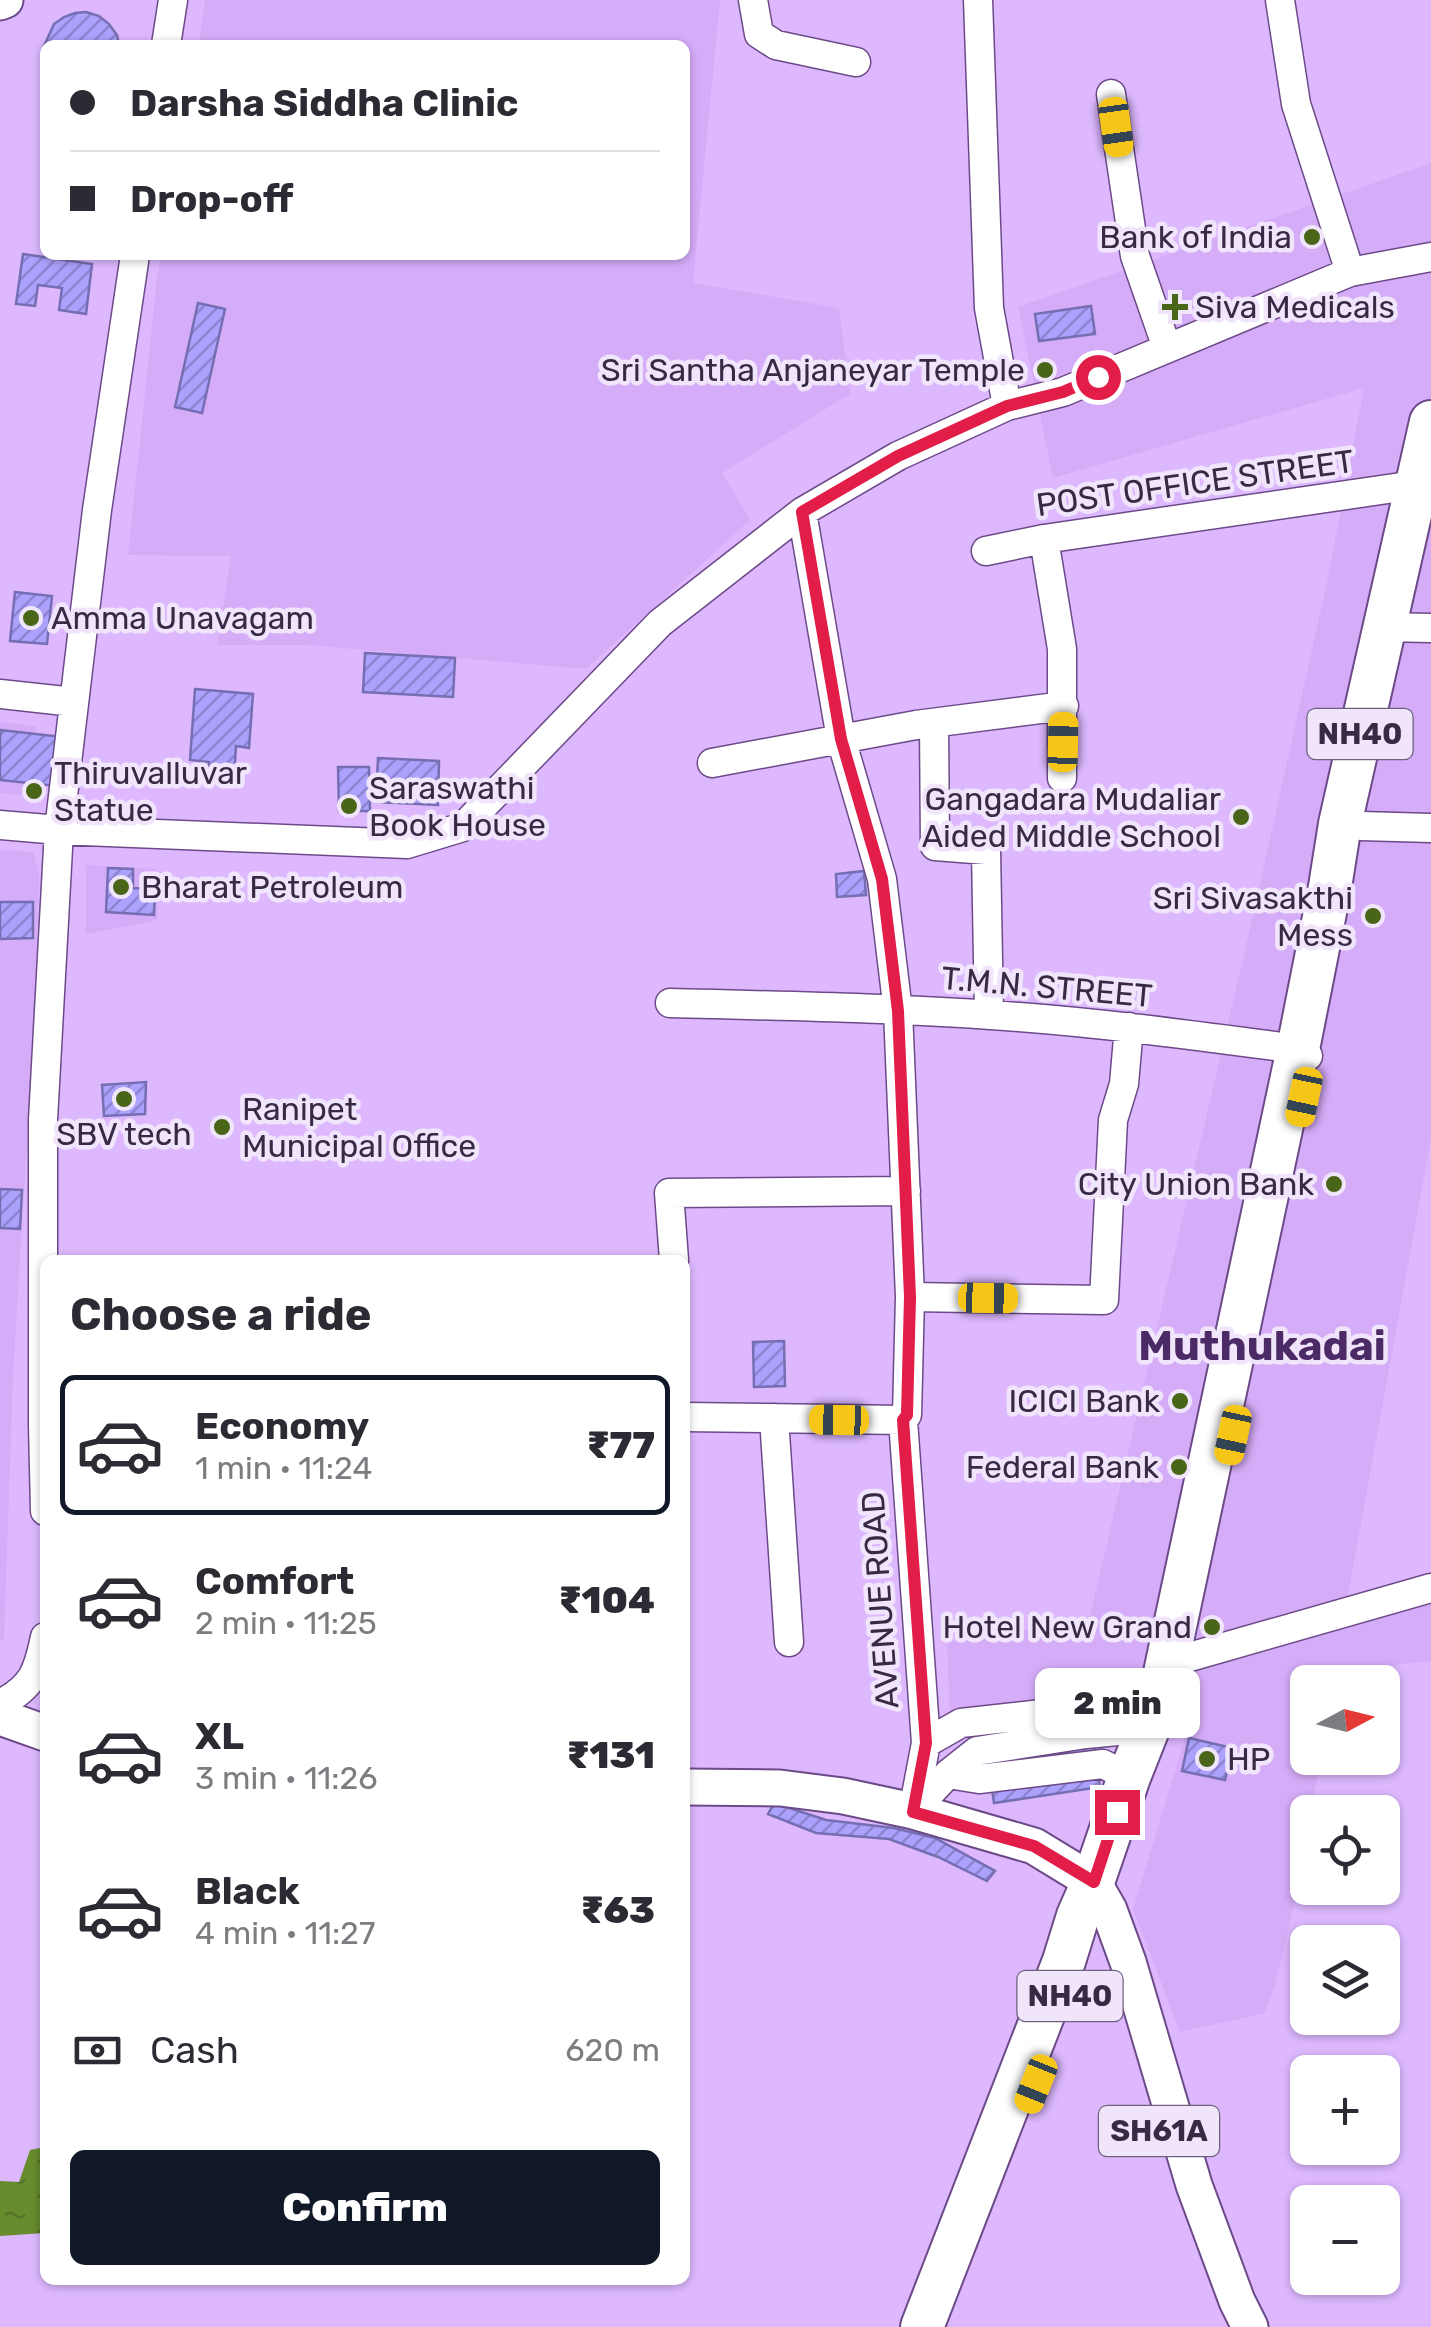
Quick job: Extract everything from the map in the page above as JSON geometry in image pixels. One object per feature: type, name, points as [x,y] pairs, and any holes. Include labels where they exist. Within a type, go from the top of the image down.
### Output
[{"type":"highway","name":"NH40","points":[[922,2327],[1057,1980],[1094,1910],[1129,1778],[1165,1688],[1341,877],[1361,826],[1405,628],[1431,422]]},
{"type":"highway","name":"NH40","points":[[1341,877],[1340,824],[1405,628]]},
{"type":"highway","name":"NH40","points":[[938,2327],[1094,1910],[1167,1730],[1165,1688]]},
{"type":"main road","points":[[0,1717],[40,1731]]},
{"type":"main road","points":[[690,1787],[780,1788],[843,1796],[1034,1846],[1094,1910],[1128,1962],[1194,2185],[1250,2327]]},
{"type":"main road","name":"SH61A","points":[[1094,1910],[1136,2040],[1157,2126],[1200,2254],[1230,2327]]},
{"type":"street","points":[[167,40],[173,0]]},
{"type":"street","points":[[753,0],[758,34],[767,40],[856,62]]},
{"type":"street","points":[[978,0],[989,308],[1007,406]]},
{"type":"street","points":[[1280,0],[1296,104],[1350,272]]},
{"type":"street","points":[[1112,94],[1135,256],[1167,348]]},
{"type":"street","points":[[0,826],[407,844],[463,827],[660,623],[802,512],[898,456],[1007,406],[1063,392],[1350,272],[1431,257]]},
{"type":"street","points":[[44,1255],[44,1120],[60,830],[97,510],[133,260]]},
{"type":"street","name":"POST OFFICE STREET","points":[[986,552],[1044,539],[1423,500]]},
{"type":"street","name":"AVENUE ROAD","points":[[802,512],[841,739],[882,879],[898,1011],[910,1297],[907,1415],[903,1420],[926,1743],[913,1812]]},
{"type":"street","points":[[1044,539],[1062,649],[1062,778]]},
{"type":"street","points":[[0,694],[74,702]]},
{"type":"street","points":[[712,762],[934,723],[1064,706]]},
{"type":"street","points":[[934,723],[934,846],[986,850],[990,1016]]},
{"type":"street","points":[[1361,826],[1431,828]]},
{"type":"street","name":"T.M.N. STREET","points":[[670,1003],[898,1011],[1128,1027],[1305,1054]]},
{"type":"street","points":[[910,1297],[1104,1300],[1114,1120],[1124,1084],[1128,1027]]},
{"type":"street","points":[[674,1255],[669,1193],[906,1191]]},
{"type":"street","points":[[690,1417],[903,1420]]},
{"type":"street","points":[[774,1418],[789,1642]]},
{"type":"street","points":[[913,1812],[948,1774],[977,1751],[1086,1734],[1165,1688],[1431,1588]]},
{"type":"street","points":[[0,1704],[27,1686],[40,1658]]},
{"type":"street","points":[[926,1743],[961,1723],[1165,1688]]},
{"type":"street","points":[[948,1774],[979,1780],[1103,1764],[1129,1778]]},
{"type":"shaded area","points":[[205,0],[720,0],[693,283],[839,308],[850,394],[722,473],[750,520],[586,669],[307,645],[217,645],[231,556],[128,555],[160,260],[690,260],[690,40],[200,40]]},
{"type":"shaded area","points":[[1431,163],[1431,1138],[1343,1623],[1431,1604],[1431,1661],[1290,1665],[1290,1775],[1318,1775],[1314,1795],[1290,1795],[1290,1905],[1294,1905],[1275,1986],[1265,2013],[1180,2032],[1133,1909],[1201,1686],[1062,1696],[950,1713],[947,1642],[1089,1620],[1252,920],[1327,582],[1364,388],[1053,478],[1018,307]]},
{"type":"shaded area","points":[[0,722],[36,726],[30,796],[0,793]]},
{"type":"shaded area","points":[[0,850],[33,852],[39,874],[36,990],[13,1376],[4,1641],[0,1640]]},
{"type":"shaded area","name":"Bharat Petroleum","points":[[86,865],[156,869],[158,920],[86,934]]},
{"type":"water","points":[[40,2148],[40,2233],[0,2236],[0,2181],[19,2182],[30,2150]]},
{"type":"building","points":[[75,13],[99,16],[118,40],[47,40],[54,24]]},
{"type":"building","points":[[23,254],[40,256],[40,260],[92,264],[86,314],[59,310],[62,288],[38,285],[35,306],[16,304]]},
{"type":"building","points":[[198,303],[225,309],[202,413],[175,407]]},
{"type":"building","points":[[1091,306],[1095,334],[1039,341],[1035,314]]},
{"type":"building","name":"Amma Unavagam","points":[[15,592],[52,596],[47,644],[10,641]]},
{"type":"building","points":[[365,653],[455,658],[453,697],[363,692]]},
{"type":"building","points":[[195,689],[253,694],[249,748],[236,746],[234,777],[208,775],[209,762],[190,760]]},
{"type":"building","points":[[0,730],[63,737],[57,786],[0,780]]},
{"type":"building","points":[[378,758],[439,761],[438,805],[376,802]]},
{"type":"building","points":[[338,767],[369,767],[370,811],[339,811]]},
{"type":"building","points":[[108,868],[133,869],[133,888],[155,889],[154,915],[106,912]]},
{"type":"building","points":[[864,871],[866,895],[837,897],[836,874]]},
{"type":"building","points":[[0,902],[33,902],[33,938],[0,939]]},
{"type":"building","name":"SBV tech","points":[[146,1082],[145,1114],[104,1116],[102,1085]]},
{"type":"building","points":[[0,1189],[22,1190],[20,1229],[0,1228]]},
{"type":"building","points":[[784,1341],[785,1386],[754,1387],[753,1342]]},
{"type":"building","points":[[1090,1719],[1100,1787],[994,1803],[984,1734]]},
{"type":"building","name":"HP","points":[[1189,1738],[1232,1748],[1225,1780],[1182,1771]]},
{"type":"building","points":[[774,1803],[826,1820],[894,1828],[935,1838],[995,1871],[987,1881],[889,1839],[816,1833],[768,1814]]},
{"type":"place","name":"Bank of India","points":[[1312,237]]},
{"type":"place","name":"Siva Medicals","points":[[1175,307]]},
{"type":"place","name":"Sri Santha Anjaneyar Temple","points":[[1045,370]]},
{"type":"place","name":"Amma Unavagam","points":[[31,618]]},
{"type":"place","name":"Thiruvalluvar Statue","points":[[34,791]]},
{"type":"place","name":"Saraswathi Book House","points":[[349,806]]},
{"type":"place","name":"Gangadara Mudaliar Aided Middle School","points":[[1241,817]]},
{"type":"place","name":"Bharat Petroleum","points":[[121,887]]},
{"type":"place","name":"Sri Sivasakthi Mess","points":[[1373,916]]},
{"type":"place","name":"SBV tech","points":[[124,1099]]},
{"type":"place","name":"Ranipet Municipal Office","points":[[222,1127]]},
{"type":"place","name":"City Union Bank","points":[[1334,1184]]},
{"type":"place","name":"ICICI Bank","points":[[1180,1401]]},
{"type":"place","name":"Federal Bank","points":[[1179,1467]]},
{"type":"place","name":"Hotel New Grand","points":[[1212,1627]]},
{"type":"place","name":"HP","points":[[1207,1759]]},
{"type":"district","name":"Muthukadai","points":[[1262,1346]]},
{"type":"route","points":[[1098,377],[1063,392],[1007,406],[898,456],[802,512],[841,739],[882,879],[898,1011],[910,1297],[907,1415],[903,1420],[926,1743],[913,1812],[1034,1846],[1094,1882],[1117,1812]]}]
